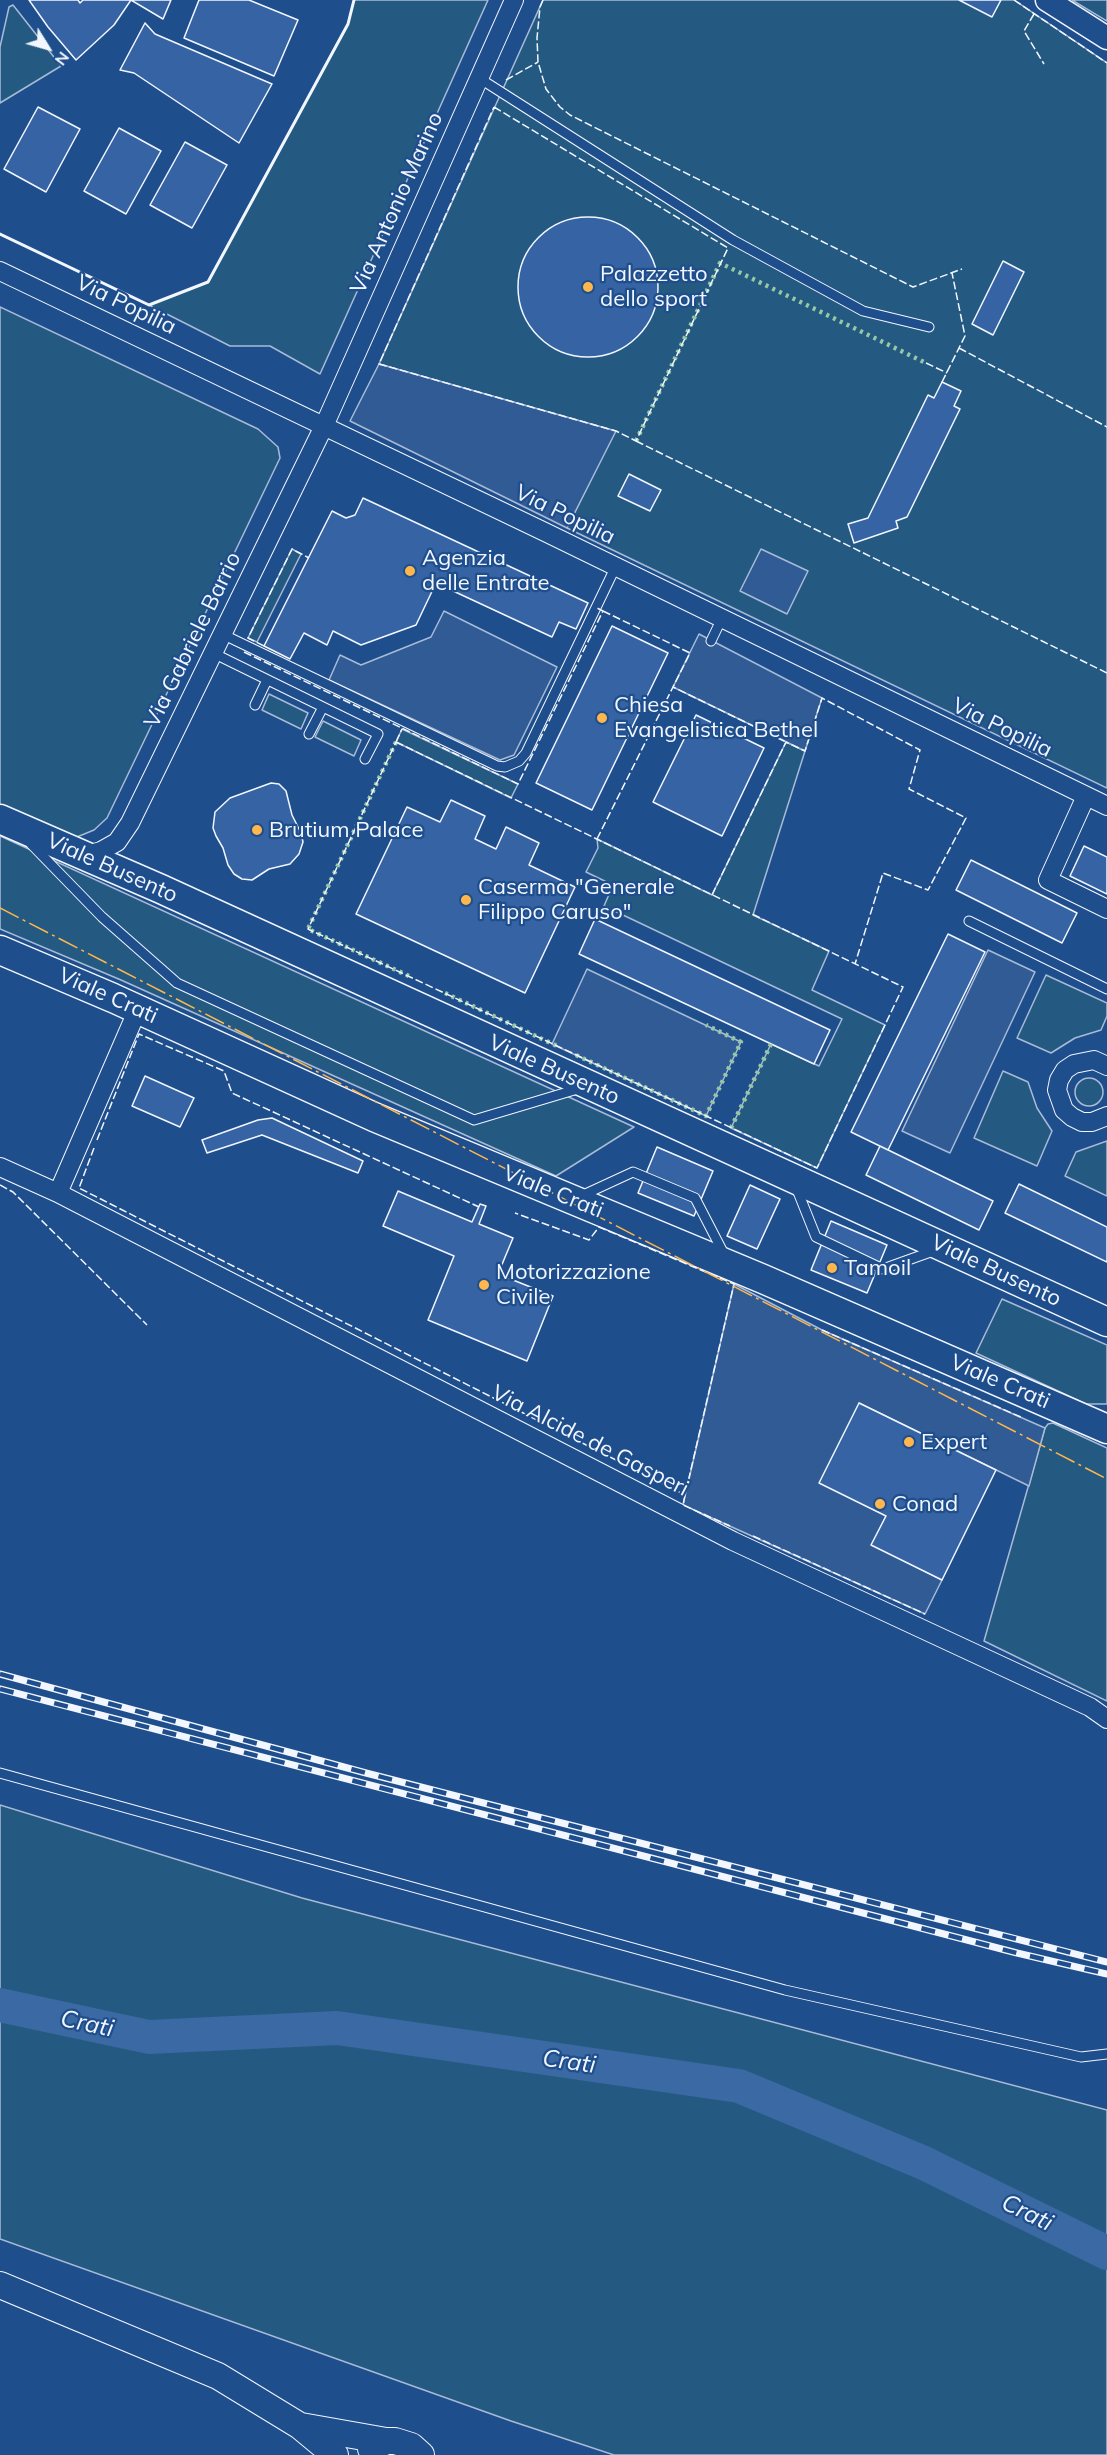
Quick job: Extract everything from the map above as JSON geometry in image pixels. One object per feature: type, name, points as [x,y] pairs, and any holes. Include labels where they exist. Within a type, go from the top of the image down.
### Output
[{"type":"main road","name":"Viale Busento","points":[[7,822],[1107,1322]]},
{"type":"main road","name":"Viale Crati","points":[[0,950],[138,1009],[374,1117],[1102,1424]]},
{"type":"main road","points":[[0,2285],[218,2376],[300,2426],[335,2455]]},
{"type":"main road","points":[[300,2426],[401,2450]]},
{"type":"street","name":"Via Antonio Marino","points":[[324,426],[514,0]]},
{"type":"street","points":[[1047,0],[1107,38]]},
{"type":"street","name":"Via Popilia","points":[[0,271],[616,566],[1107,806]]},
{"type":"street","name":"Via Gabriele Barrio","points":[[84,856],[101,851],[117,842],[130,823],[324,426]]},
{"type":"street","points":[[1086,796],[1048,880],[1107,909]]},
{"type":"street","points":[[58,1193],[88,1142],[138,1009]]},
{"type":"street","points":[[1106,1061],[1084,1060],[1074,1064],[1065,1070],[1059,1080],[1057,1090],[1064,1110],[1072,1117],[1082,1122],[1092,1122],[1107,1116]]},
{"type":"street","name":"Via Alcide de Gasperi","points":[[0,1167],[58,1193],[733,1541],[1090,1707],[1107,1719]]},
{"type":"lane","points":[[479,78],[733,240],[863,311],[929,327]]},
{"type":"lane","points":[[222,634],[445,738],[497,766],[513,765],[526,753],[616,566]]},
{"type":"lane","points":[[711,641],[722,618]]},
{"type":"lane","points":[[213,653],[378,734],[365,759]]},
{"type":"lane","points":[[255,705],[267,680]]},
{"type":"lane","points":[[309,734],[322,707]]},
{"type":"lane","points":[[7,822],[102,916],[177,983],[474,1120],[589,1086]]},
{"type":"lane","points":[[969,921],[1107,988]]},
{"type":"lane","points":[[573,1199],[633,1172],[695,1198],[730,1266]]},
{"type":"lane","points":[[793,1179],[816,1237],[883,1269],[944,1247]]},
{"type":"lane","points":[[0,1773],[785,1990],[1071,2055],[1107,2054]]},
{"type":"shaded area","points":[[354,0],[488,0],[320,374],[270,346],[230,346],[149,305],[208,282],[348,24]]},
{"type":"shaded area","points":[[543,0],[1014,0],[1107,63],[1107,788],[567,528],[615,431],[379,364]]},
{"type":"shaded area","points":[[1072,0],[1107,0],[1107,21]]},
{"type":"shaded area","points":[[13,5],[61,66],[0,103],[0,47],[9,7]]},
{"type":"shaded area","points":[[0,307],[258,429],[278,447],[280,458],[107,818],[94,830],[72,839],[0,805]]},
{"type":"shaded area","points":[[379,364],[616,431],[567,528],[350,421]]},
{"type":"shaded area","points":[[292,549],[301,554],[257,642],[248,638]]},
{"type":"shaded area","points":[[761,549],[808,571],[787,614],[740,591]]},
{"type":"shaded area","points":[[444,611],[557,667],[514,755],[500,760],[329,680],[340,655],[361,665],[431,637]]},
{"type":"shaded area","points":[[699,634],[822,698],[805,751],[673,687]]},
{"type":"shaded area","points":[[269,694],[308,713],[301,729],[262,710]]},
{"type":"shaded area","points":[[323,721],[361,740],[354,756],[315,737]]},
{"type":"shaded area","points":[[402,729],[518,784],[511,798],[396,742]]},
{"type":"shaded area","points":[[786,742],[805,751],[753,915],[829,951],[812,990],[885,1025],[817,1168],[731,1128],[771,1044],[819,1066],[842,1019],[604,906],[613,885],[586,872],[598,848],[597,839],[712,895]]},
{"type":"shaded area","points":[[0,836],[634,1127],[556,1176],[121,980],[0,929]]},
{"type":"shaded area","points":[[988,950],[1035,972],[950,1153],[902,1131]]},
{"type":"shaded area","points":[[587,969],[741,1042],[706,1116],[552,1044]]},
{"type":"shaded area","points":[[1046,975],[1107,1003],[1107,1016],[1101,1030],[1075,1038],[1051,1053],[1017,1038]]},
{"type":"shaded area","points":[[1003,1071],[1028,1082],[1037,1108],[1052,1131],[1037,1166],[974,1138]]},
{"type":"shaded area","points":[[1089,1078],[1099,1082],[1103,1092],[1099,1102],[1089,1106],[1079,1102],[1075,1092],[1079,1082]]},
{"type":"shaded area","points":[[1107,1141],[1107,1196],[1065,1176],[1076,1152]]},
{"type":"shaded area","points":[[734,1284],[822,1330],[1045,1428],[1029,1486],[859,1403],[886,1516],[872,1544],[942,1580],[925,1614],[683,1505]]},
{"type":"shaded area","points":[[1002,1299],[1107,1345],[1107,1404],[1086,1404],[976,1353]]},
{"type":"shaded area","points":[[1053,1423],[1107,1448],[1107,1701],[984,1641],[1045,1428],[1048,1424]]},
{"type":"shaded area","points":[[0,1805],[302,1898],[1107,2110],[1107,2455],[614,2455],[511,2421],[0,2239]]},
{"type":"building","points":[[29,0],[78,0],[80,3],[83,0],[131,0],[114,25],[76,60]]},
{"type":"building","points":[[131,0],[171,0],[163,19]]},
{"type":"building","points":[[199,0],[249,0],[298,20],[274,76],[184,38]]},
{"type":"building","points":[[959,0],[1001,0],[992,17]]},
{"type":"building","points":[[145,23],[155,34],[272,84],[239,143],[134,73],[120,70]]},
{"type":"building","points":[[38,107],[80,129],[46,192],[4,169]]},
{"type":"building","points":[[119,128],[161,151],[126,214],[84,191]]},
{"type":"building","points":[[185,142],[227,165],[192,228],[150,205]]},
{"type":"building","name":"Palazzetto dello sport","points":[[588,217],[615,222],[638,237],[653,260],[658,287],[653,314],[638,337],[615,352],[588,357],[561,352],[538,337],[523,314],[518,287],[523,260],[538,237],[561,222]]},
{"type":"building","points":[[1003,261],[1024,272],[993,335],[972,324]]},
{"type":"building","points":[[942,382],[961,391],[954,406],[960,409],[907,517],[896,521],[898,528],[854,543],[848,524],[868,518],[928,395],[934,398]]},
{"type":"building","points":[[629,474],[661,490],[650,511],[618,496]]},
{"type":"building","name":"Agenzia delle Entrate","points":[[363,498],[588,603],[576,629],[559,622],[552,637],[436,583],[416,625],[361,645],[333,631],[327,645],[304,633],[290,659],[264,646],[332,511],[346,518],[355,515]]},
{"type":"building","name":"Chiesa Evangelistica Bethel","points":[[612,626],[668,653],[592,810],[536,783]]},
{"type":"building","points":[[696,715],[764,748],[722,836],[653,802]]},
{"type":"building","name":"Brutium Palace","points":[[271,783],[279,784],[286,791],[292,815],[303,842],[299,854],[290,864],[269,869],[252,880],[242,879],[234,874],[228,865],[223,848],[216,836],[213,828],[215,812],[230,798]]},
{"type":"building","name":"Caserma \"Generale Filippo Caruso\"","points":[[451,800],[485,816],[475,839],[496,849],[506,827],[539,843],[529,865],[575,887],[525,993],[356,914],[407,807],[440,822]]},
{"type":"building","points":[[1084,846],[1107,857],[1107,894],[1070,876]]},
{"type":"building","points":[[971,860],[1077,913],[1062,943],[956,890]]},
{"type":"building","points":[[595,919],[830,1030],[814,1064],[579,954]]},
{"type":"building","points":[[948,934],[985,952],[888,1150],[851,1132]]},
{"type":"building","points":[[145,1076],[194,1098],[180,1127],[132,1106]]},
{"type":"building","points":[[272,1118],[363,1161],[358,1173],[262,1135],[207,1153],[202,1140],[258,1120]]},
{"type":"building","points":[[880,1146],[993,1201],[979,1230],[866,1175]]},
{"type":"building","points":[[657,1147],[713,1171],[694,1216],[638,1193]]},
{"type":"building","points":[[1019,1184],[1107,1227],[1107,1262],[1005,1213]]},
{"type":"building","points":[[750,1185],[780,1199],[757,1249],[727,1236]]},
{"type":"building","name":"Motorizzazione Civile","points":[[398,1191],[472,1222],[480,1204],[486,1206],[479,1224],[513,1238],[498,1274],[553,1296],[527,1361],[428,1320],[454,1256],[383,1226]]},
{"type":"building","points":[[831,1221],[887,1245],[867,1293],[811,1270]]},
{"type":"building","points":[[859,1403],[996,1470],[942,1580],[871,1545],[886,1516],[819,1483]]},
{"type":"waterway","name":"Crati","points":[[0,2005],[149,2037],[337,2028],[739,2086],[924,2163],[1107,2253]]},
{"type":"railway","points":[[0,1674],[366,1773],[1107,1962]]},
{"type":"railway","points":[[0,1689],[1017,1953],[1107,1974]]},
{"type":"hedge","points":[[636,441],[720,263],[926,363]]},
{"type":"hedge","points":[[396,742],[308,929],[411,977]]},
{"type":"hedge","points":[[445,993],[557,1046]]},
{"type":"hedge","points":[[576,1055],[706,1116],[741,1042],[706,1025]]},
{"type":"hedge","points":[[731,1128],[771,1044]]},
{"type":"fence","points":[[543,0],[540,7],[537,38],[538,62],[546,89],[560,107],[570,115],[913,287],[962,269]]},
{"type":"fence","points":[[1014,0],[1107,63]]},
{"type":"fence","points":[[1034,14],[1024,31],[1044,64]]},
{"type":"fence","points":[[506,80],[538,62]]},
{"type":"fence","points":[[494,107],[728,248],[636,441],[616,431],[379,364],[494,107]]},
{"type":"fence","points":[[942,382],[965,336],[952,273]]},
{"type":"fence","points":[[959,348],[1107,427]]},
{"type":"fence","points":[[926,363],[947,373]]},
{"type":"fence","points":[[636,441],[1107,673]]},
{"type":"fence","points":[[264,646],[248,638],[292,549],[309,558]]},
{"type":"fence","points":[[244,652],[518,784],[603,611],[595,607]]},
{"type":"fence","points":[[603,611],[690,653],[673,687]]},
{"type":"fence","points":[[597,839],[673,687],[786,742]]},
{"type":"fence","points":[[712,895],[786,742],[805,751],[822,698],[920,750],[909,789],[966,818],[928,890],[883,873],[855,964]]},
{"type":"fence","points":[[396,742],[402,729]]},
{"type":"fence","points":[[396,742],[903,987],[817,1168],[308,929],[396,742]]},
{"type":"fence","points":[[97,1140],[139,1034],[224,1071],[232,1093],[479,1207]]},
{"type":"fence","points":[[94,1148],[79,1188],[685,1495],[734,1284],[599,1227],[589,1240],[515,1213]]},
{"type":"fence","points":[[0,1185],[13,1192],[147,1325]]},
{"type":"fence","points":[[822,1330],[1023,1418]]},
{"type":"fence","points":[[685,1495],[683,1505],[730,1526]]},
{"type":"fence","points":[[753,1536],[925,1614]]},
{"type":"wall","points":[[0,234],[149,305],[208,282],[348,24],[354,0]]},
{"type":"power","points":[[0,908],[1107,1479]]},
{"type":"place","name":"Palazzetto dello sport","points":[[588,287]]},
{"type":"place","name":"Agenzia delle Entrate","points":[[410,571]]},
{"type":"place","name":"Chiesa Evangelistica Bethel","points":[[602,718]]},
{"type":"place","name":"Brutium Palace","points":[[257,830]]},
{"type":"place","name":"Caserma \"Generale Filippo Caruso\"","points":[[466,900]]},
{"type":"place","name":"Tamoil","points":[[832,1268]]},
{"type":"place","name":"Motorizzazione Civile","points":[[484,1285]]},
{"type":"place","name":"Expert","points":[[909,1442]]},
{"type":"place","name":"Conad","points":[[880,1504]]}]
